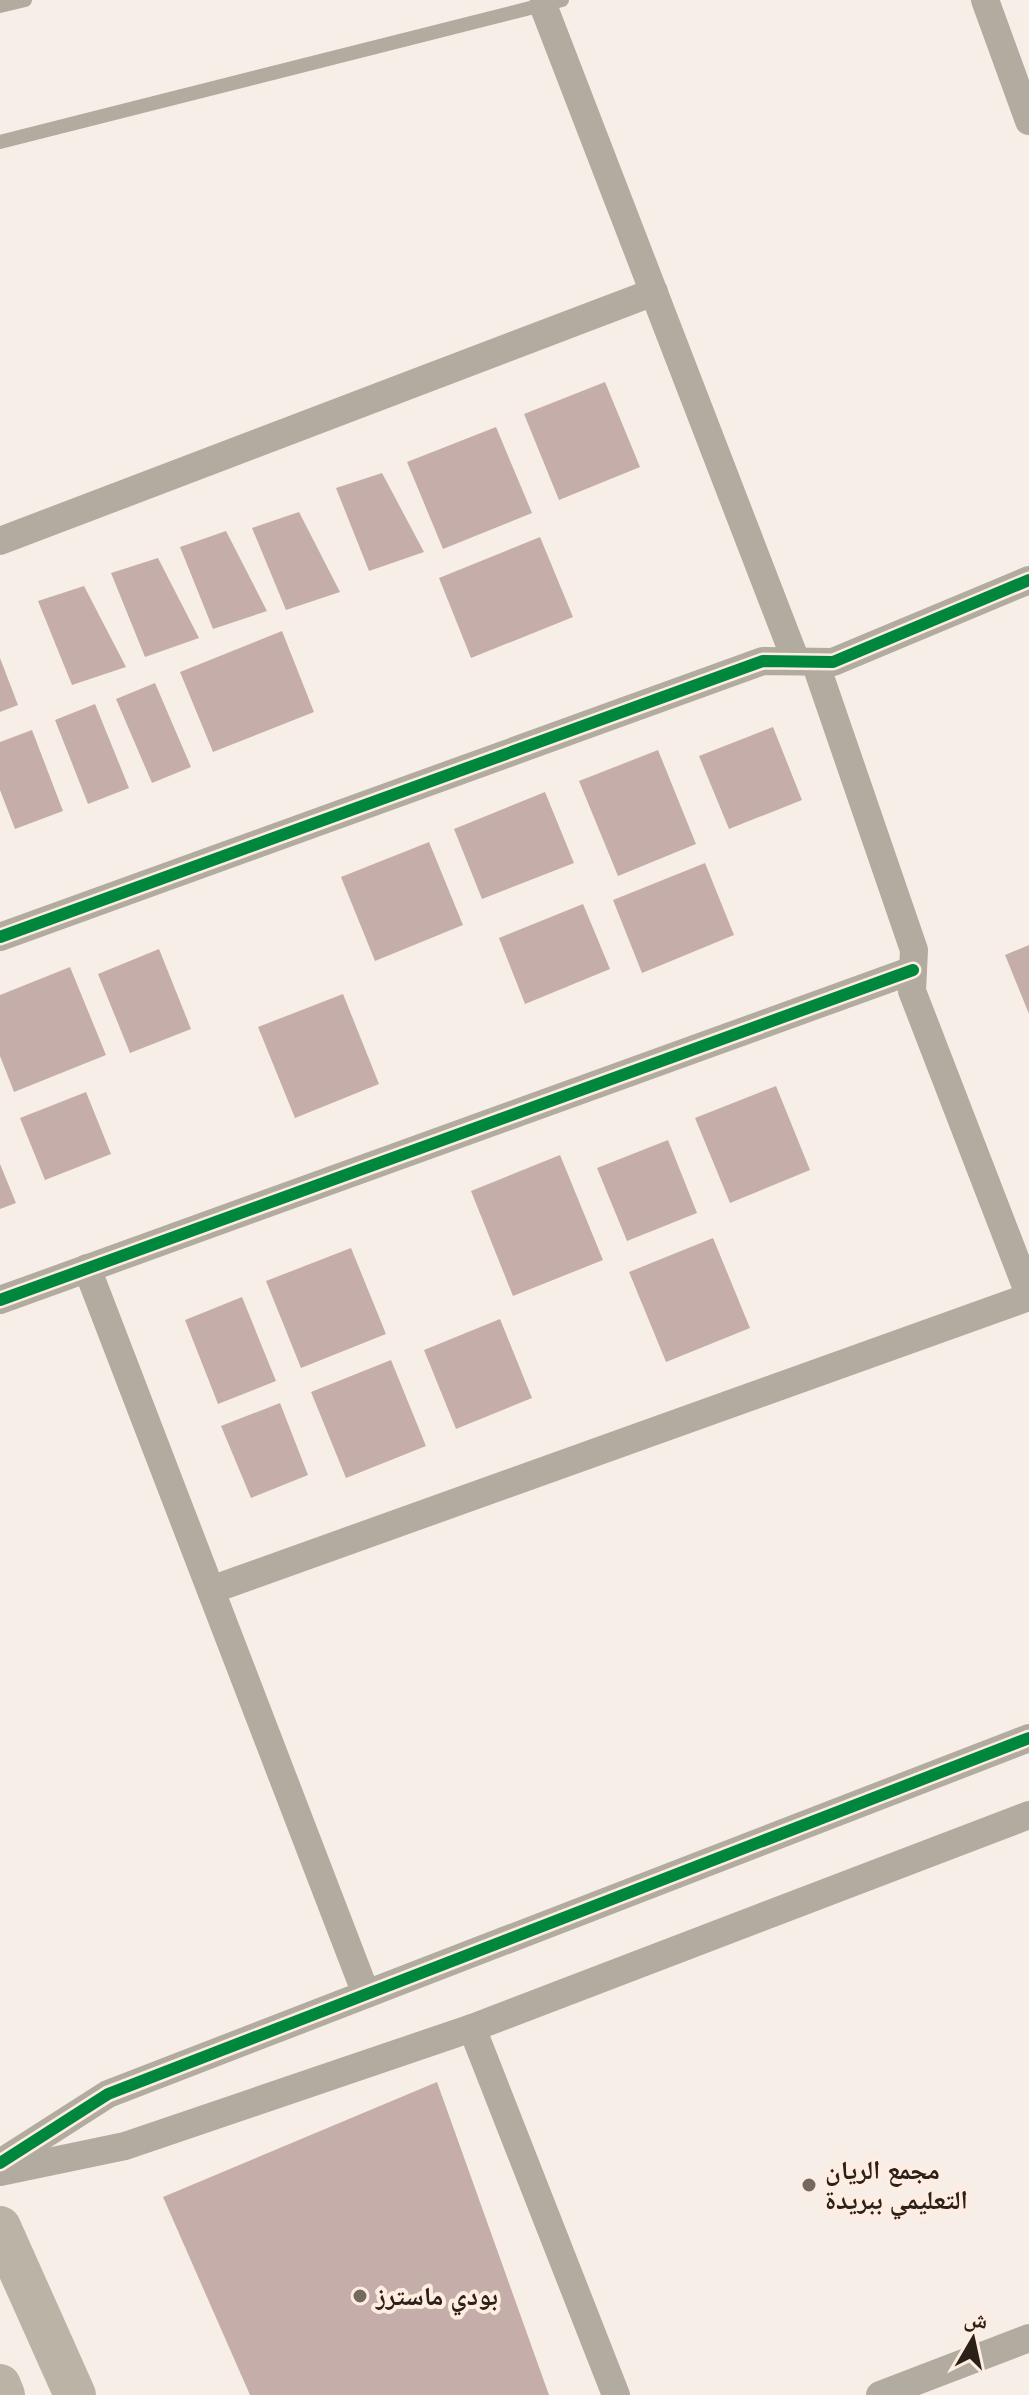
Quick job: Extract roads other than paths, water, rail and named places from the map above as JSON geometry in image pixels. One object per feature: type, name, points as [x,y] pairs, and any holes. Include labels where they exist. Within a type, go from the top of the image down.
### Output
[{"type":"main road","points":[[0,2227],[75,2395]]},
{"type":"main road","points":[[0,2385],[4,2395]]},
{"type":"street","points":[[985,0],[1029,121]]},
{"type":"street","points":[[211,1590],[1029,1295],[912,991],[914,950],[806,662],[654,292],[553,2]]},
{"type":"street","points":[[0,541],[654,292]]},
{"type":"street","points":[[0,937],[763,661],[833,662],[1029,580]]},
{"type":"street","points":[[0,1300],[913,970]]},
{"type":"street","points":[[87,1268],[366,1994]]},
{"type":"street","points":[[0,2163],[108,2094],[1029,1738]]},
{"type":"street","points":[[0,2172],[125,2146],[472,2028],[1029,1815]]},
{"type":"street","points":[[472,2028],[616,2395]]},
{"type":"street","points":[[880,2395],[1029,2338]]},
{"type":"lane","points":[[0,6],[25,0]]},
{"type":"lane","points":[[0,142],[553,2]]},
{"type":"place","name":"مجمع الريان التعليمي ببريدة","points":[[809,2185]]},
{"type":"place","name":"بودي ماسترز","points":[[360,2296]]}]
